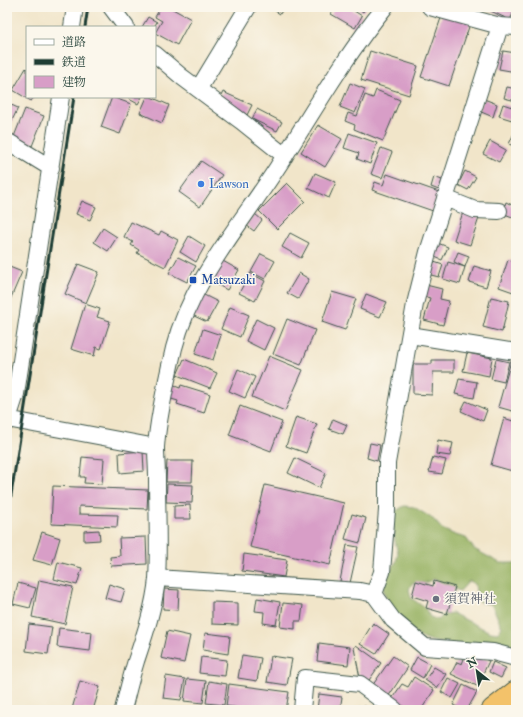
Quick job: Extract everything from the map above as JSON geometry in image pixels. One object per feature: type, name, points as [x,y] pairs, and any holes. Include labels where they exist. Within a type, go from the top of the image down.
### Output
[{"type":"highway","points":[[493,710],[516,692]]},
{"type":"street","points":[[72,26],[76,7]]},
{"type":"street","points":[[199,88],[248,7]]},
{"type":"street","points":[[123,710],[135,664],[151,615],[157,578],[156,447],[169,371],[184,315],[204,275],[285,156],[344,63],[385,7]]},
{"type":"street","points":[[430,7],[500,26],[516,27]]},
{"type":"street","points":[[374,594],[382,572],[387,510],[388,463],[415,304],[428,252],[500,26]]},
{"type":"street","points":[[156,55],[285,156]]},
{"type":"street","points":[[61,98],[16,394],[7,420],[156,447]]},
{"type":"street","points":[[7,141],[51,168]]},
{"type":"street","points":[[445,198],[475,210],[499,211]]},
{"type":"street","points":[[410,335],[516,352]]},
{"type":"street","points":[[157,578],[352,591],[374,594],[393,620],[425,647],[493,652],[516,658]]},
{"type":"street","points":[[302,710],[305,678],[360,684],[395,710]]},
{"type":"green space","points":[[404,506],[414,507],[433,519],[442,529],[466,538],[474,549],[500,563],[516,563],[516,652],[436,642],[420,637],[397,619],[387,601],[383,588],[389,572],[396,562],[398,553],[393,521],[396,511]],"holes":[[[434,579],[460,591],[469,581],[475,584],[476,592],[474,597],[482,603],[491,604],[494,609],[502,627],[498,633],[490,632],[452,613],[443,615],[439,620],[430,617],[425,608],[411,598],[409,589],[412,583],[425,583]]]},
{"type":"building","points":[[161,7],[169,7],[191,19],[177,45],[156,34],[162,21],[155,17]]},
{"type":"building","points":[[269,7],[284,7],[280,14]]},
{"type":"building","points":[[335,7],[348,7],[362,16],[355,28],[331,14]]},
{"type":"building","points":[[356,7],[366,7],[363,12]]},
{"type":"building","points":[[482,7],[516,7],[510,20]]},
{"type":"building","points":[[443,12],[471,21],[449,86],[421,77]]},
{"type":"building","points":[[148,17],[157,22],[155,26],[143,26]]},
{"type":"building","points":[[370,51],[418,66],[409,95],[361,80]]},
{"type":"building","points":[[503,51],[516,53],[516,72],[499,69]]},
{"type":"building","points":[[26,68],[26,98],[13,90]]},
{"type":"building","points":[[350,83],[365,89],[355,113],[340,107]]},
{"type":"building","points":[[507,87],[516,89],[516,101],[504,98]]},
{"type":"building","points":[[376,90],[400,100],[383,141],[354,129],[355,125],[345,121],[348,113],[357,116],[365,95],[373,98]]},
{"type":"building","points":[[223,92],[252,105],[247,115],[221,96]]},
{"type":"building","points":[[26,98],[33,98],[31,101]]},
{"type":"building","points":[[112,98],[131,104],[120,134],[101,127]]},
{"type":"building","points":[[130,98],[141,98],[138,104]]},
{"type":"building","points":[[147,98],[153,98],[169,105],[162,123],[140,113]]},
{"type":"building","points":[[484,99],[497,104],[493,117],[479,111]]},
{"type":"building","points":[[7,103],[18,108],[7,131]]},
{"type":"building","points":[[503,104],[515,108],[512,120],[499,116]]},
{"type":"building","points":[[25,109],[44,116],[32,146],[13,139]]},
{"type":"building","points":[[257,109],[282,122],[277,131],[252,119]]},
{"type":"building","points":[[318,125],[342,139],[325,167],[301,152]]},
{"type":"building","points":[[516,131],[516,147],[509,144]]},
{"type":"building","points":[[349,133],[377,143],[370,164],[357,159],[359,153],[344,148]]},
{"type":"building","points":[[490,141],[506,150],[499,162],[483,154]]},
{"type":"building","points":[[381,148],[392,152],[382,178],[371,174]]},
{"type":"building","name":"Lawson","points":[[201,161],[222,175],[200,207],[179,192]]},
{"type":"building","points":[[465,171],[476,177],[468,190],[458,185]]},
{"type":"building","points":[[315,173],[336,182],[329,198],[308,188]]},
{"type":"building","points":[[387,174],[439,192],[433,211],[372,190],[375,182],[383,185]]},
{"type":"building","points":[[434,177],[442,180],[439,190],[431,187]]},
{"type":"building","points":[[287,183],[305,201],[277,229],[259,211]]},
{"type":"building","points":[[82,201],[96,207],[90,220],[76,214]]},
{"type":"building","points":[[506,202],[516,207],[515,218],[502,213]]},
{"type":"building","points":[[463,212],[479,218],[470,245],[454,240]]},
{"type":"building","points":[[255,214],[262,220],[254,231],[246,225]]},
{"type":"building","points":[[131,222],[159,235],[161,231],[178,240],[165,267],[137,253],[139,250],[131,245],[133,242],[124,237]]},
{"type":"building","points":[[103,228],[117,237],[108,251],[94,242]]},
{"type":"building","points":[[290,233],[309,243],[301,258],[282,247]]},
{"type":"building","points":[[189,236],[205,246],[196,262],[180,252]]},
{"type":"building","points":[[435,242],[448,247],[442,260],[430,255]]},
{"type":"building","points":[[458,252],[469,256],[465,267],[454,262]]},
{"type":"building","points":[[261,254],[275,261],[265,279],[251,272]]},
{"type":"building","points":[[178,257],[196,266],[187,282],[169,273]]},
{"type":"building","points":[[221,260],[239,270],[227,290],[209,280]]},
{"type":"building","points":[[508,260],[516,262],[516,293],[499,287]]},
{"type":"building","points":[[431,261],[443,265],[439,277],[427,274]]},
{"type":"building","points":[[448,262],[465,267],[460,284],[443,279]]},
{"type":"building","points":[[78,264],[99,272],[86,303],[65,294]]},
{"type":"building","points":[[7,266],[22,272],[10,300],[7,299]]},
{"type":"building","points":[[474,266],[491,271],[486,287],[469,282]]},
{"type":"building","points":[[250,273],[265,281],[255,301],[239,293]]},
{"type":"building","points":[[299,273],[309,279],[298,299],[287,293]]},
{"type":"building","points":[[426,285],[442,289],[440,299],[449,301],[443,325],[424,320],[430,298],[423,296]]},
{"type":"building","points":[[332,292],[356,299],[345,330],[322,322]]},
{"type":"building","points":[[202,294],[218,302],[207,322],[192,315]]},
{"type":"building","points":[[366,294],[387,302],[380,317],[360,309]]},
{"type":"building","points":[[491,297],[509,301],[502,332],[483,327]]},
{"type":"building","points":[[85,304],[100,309],[97,317],[110,321],[101,349],[96,347],[94,356],[71,349]]},
{"type":"building","points":[[230,307],[249,315],[240,337],[221,329]]},
{"type":"building","points":[[256,319],[274,328],[264,350],[246,341]]},
{"type":"building","points":[[287,319],[315,330],[301,365],[273,354]]},
{"type":"building","points":[[203,329],[221,335],[213,360],[195,354]]},
{"type":"building","points":[[467,353],[492,358],[489,376],[463,371]]},
{"type":"building","points":[[269,356],[303,370],[285,411],[252,397]]},
{"type":"building","points":[[184,359],[217,373],[210,388],[177,375]]},
{"type":"building","points":[[496,359],[509,362],[504,382],[491,379]]},
{"type":"building","points":[[432,360],[454,360],[454,372],[433,372],[432,395],[413,394],[413,364],[432,364]]},
{"type":"building","points":[[511,361],[516,363],[516,412],[498,407]]},
{"type":"building","points":[[238,369],[255,377],[245,398],[229,391]]},
{"type":"building","points":[[459,379],[477,382],[474,398],[455,394]]},
{"type":"building","points":[[172,385],[180,388],[181,385],[210,394],[204,413],[177,404],[178,401],[168,398]]},
{"type":"building","points":[[466,401],[487,410],[483,421],[461,411]]},
{"type":"building","points":[[240,406],[282,422],[271,451],[229,435]]},
{"type":"building","points":[[296,417],[317,424],[306,453],[286,446]]},
{"type":"building","points":[[504,418],[516,422],[516,472],[491,465]]},
{"type":"building","points":[[333,419],[347,425],[343,434],[329,429]]},
{"type":"building","points":[[438,440],[453,443],[450,456],[436,454]]},
{"type":"building","points":[[370,443],[380,445],[377,461],[367,458]]},
{"type":"building","points":[[143,451],[144,471],[120,473],[119,453]]},
{"type":"building","points":[[82,457],[104,459],[102,484],[84,483],[85,477],[80,477]]},
{"type":"building","points":[[433,457],[446,460],[442,474],[429,472]]},
{"type":"building","points":[[295,458],[326,473],[319,488],[288,473]]},
{"type":"building","points":[[167,461],[193,461],[192,482],[166,482]]},
{"type":"building","points":[[167,484],[193,485],[192,503],[166,502]]},
{"type":"building","points":[[265,485],[344,503],[330,565],[250,547]]},
{"type":"building","points":[[53,486],[148,490],[147,509],[79,506],[79,514],[118,515],[117,527],[51,524]]},
{"type":"building","points":[[190,505],[191,519],[174,519],[174,506]]},
{"type":"building","points":[[352,514],[366,518],[360,543],[345,539]]},
{"type":"building","points":[[99,530],[100,540],[84,541],[84,531]]},
{"type":"building","points":[[42,532],[60,538],[52,565],[33,560]]},
{"type":"building","points":[[146,537],[147,564],[111,566],[110,557],[120,556],[119,538]]},
{"type":"building","points":[[347,545],[358,547],[350,583],[340,581]]},
{"type":"building","points":[[244,554],[287,560],[284,577],[242,571]]},
{"type":"building","points":[[58,562],[82,568],[77,585],[54,579]]},
{"type":"building","points":[[39,580],[73,587],[65,624],[32,617]]},
{"type":"building","name":"須賀神社","points":[[416,581],[433,586],[434,581],[455,587],[447,614],[426,608],[428,601],[412,596]]},
{"type":"building","points":[[18,583],[36,588],[30,608],[13,604]]},
{"type":"building","points":[[109,584],[125,589],[121,602],[105,598]]},
{"type":"building","points":[[164,589],[179,590],[178,610],[163,609]]},
{"type":"building","points":[[257,598],[280,602],[276,625],[263,623],[264,612],[255,611]]},
{"type":"building","points":[[212,602],[238,603],[238,625],[212,624]]},
{"type":"building","points":[[283,603],[303,605],[301,621],[295,621],[295,629],[280,627]]},
{"type":"building","points":[[373,623],[389,634],[376,654],[360,644]]},
{"type":"building","points":[[29,624],[52,627],[48,654],[26,651]]},
{"type":"building","points":[[59,628],[92,632],[90,651],[57,647]]},
{"type":"building","points":[[167,631],[190,636],[184,663],[161,658]]},
{"type":"building","points":[[205,633],[230,636],[228,654],[203,650]]},
{"type":"building","points":[[319,643],[350,647],[348,665],[317,661]]},
{"type":"building","points":[[356,645],[381,663],[367,683],[360,678],[354,648]]},
{"type":"building","points":[[467,651],[489,661],[477,686],[451,674],[457,662],[462,664]]},
{"type":"building","points":[[242,655],[261,658],[257,681],[238,678]]},
{"type":"building","points":[[271,656],[292,659],[287,685],[267,682]]},
{"type":"building","points":[[393,656],[408,667],[388,697],[372,686]]},
{"type":"building","points":[[201,657],[227,660],[225,676],[199,673]]},
{"type":"building","points":[[417,657],[430,664],[423,678],[410,670]]},
{"type":"building","points":[[493,662],[506,668],[501,678],[489,672]]},
{"type":"building","points":[[434,667],[446,674],[437,688],[425,680]]},
{"type":"building","points":[[166,676],[185,679],[181,700],[163,698]]},
{"type":"building","points":[[414,677],[434,690],[421,710],[407,710],[391,700],[402,684],[408,687]]},
{"type":"building","points":[[448,678],[460,684],[452,698],[441,692]]},
{"type":"building","points":[[187,679],[206,681],[203,703],[184,701]]},
{"type":"building","points":[[80,681],[100,687],[93,710],[72,709]]},
{"type":"building","points":[[209,681],[227,684],[224,705],[206,703]]},
{"type":"building","points":[[229,684],[289,692],[286,710],[254,710],[226,706]]},
{"type":"building","points":[[463,685],[477,692],[467,710],[463,710],[453,705]]},
{"type":"building","points":[[319,694],[342,697],[340,710],[317,710]]},
{"type":"building","points":[[364,706],[377,709],[377,710],[363,710]]},
{"type":"railway","points":[[85,26],[88,7]]},
{"type":"railway","points":[[7,520],[74,98]]},
{"type":"place","name":"Lawson","points":[[201,184]]},
{"type":"place","name":"Matsuzaki","points":[[193,280]]},
{"type":"place","name":"須賀神社","points":[[436,599]]}]
